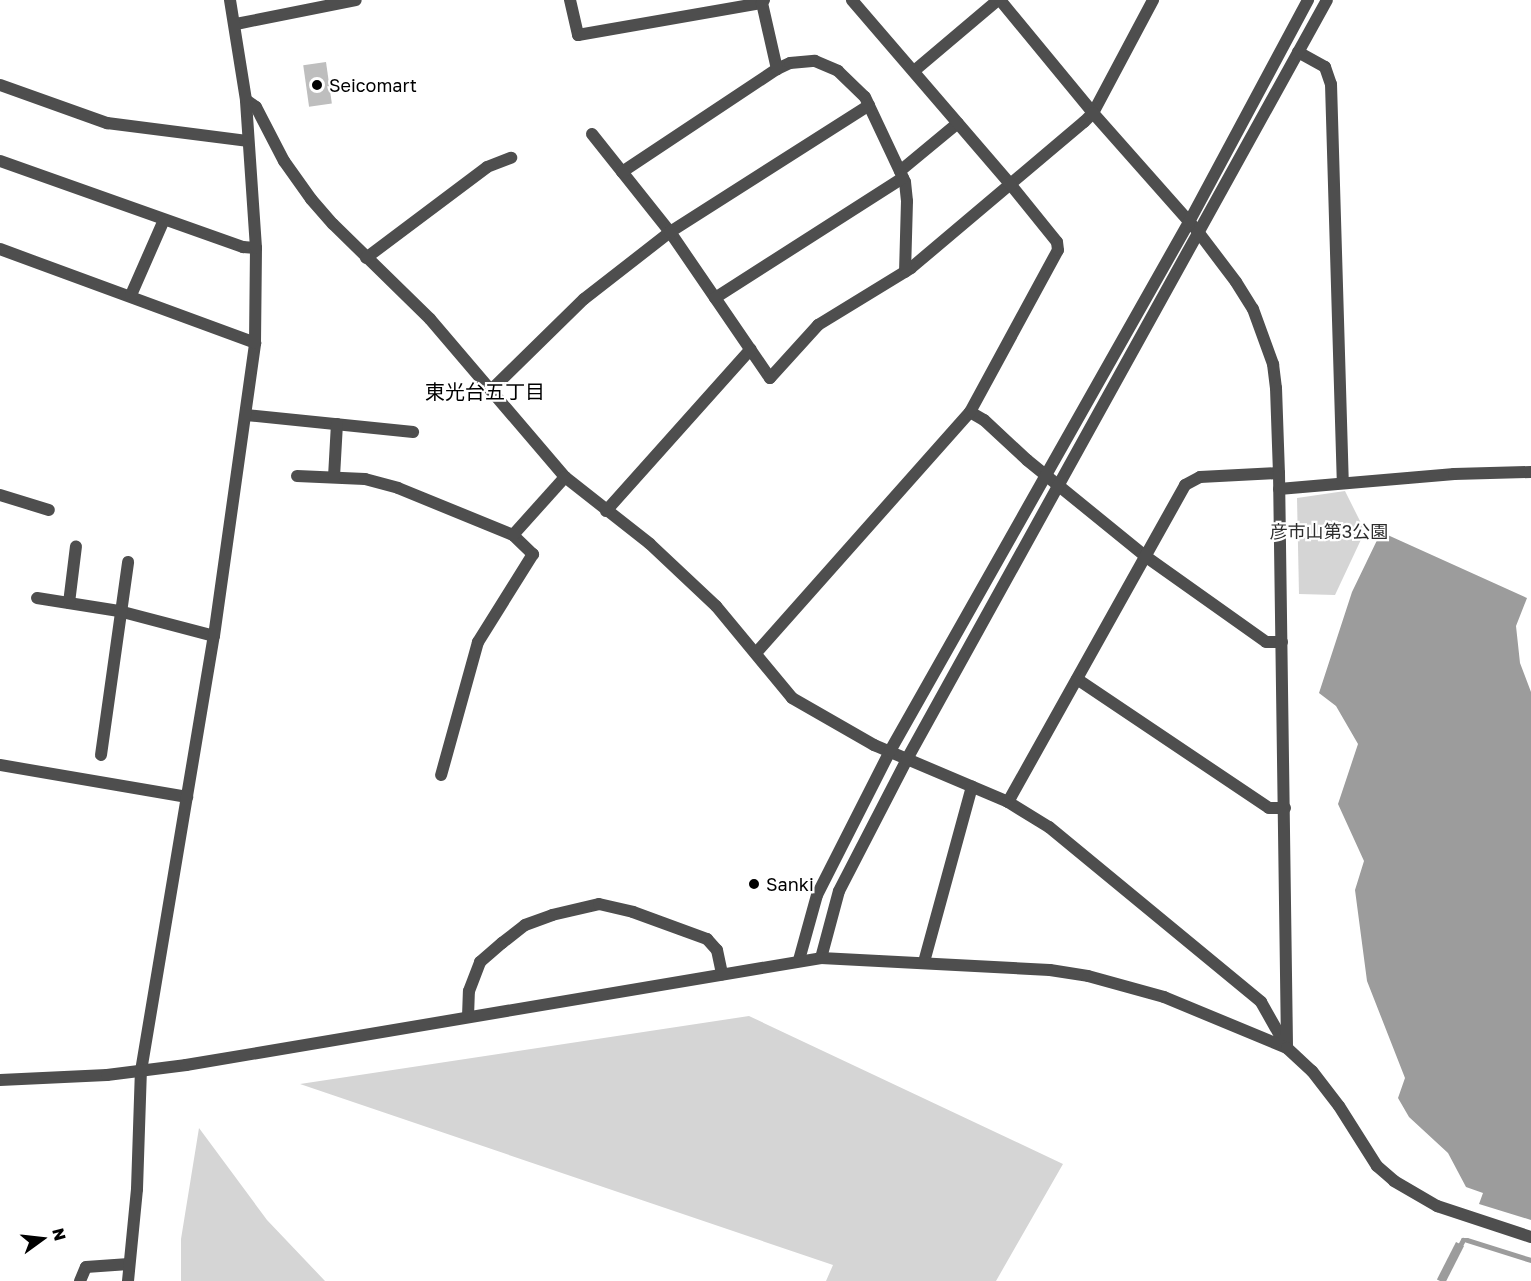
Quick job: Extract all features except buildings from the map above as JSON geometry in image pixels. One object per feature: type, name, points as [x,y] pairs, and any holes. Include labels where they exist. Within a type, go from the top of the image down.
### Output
[{"type":"street","points":[[128,1281],[137,1189],[141,1071],[214,636],[255,343],[256,248],[247,141],[246,99],[236,24],[230,0]]},
{"type":"street","points":[[236,24],[356,0]]},
{"type":"street","points":[[570,0],[578,35],[763,2],[777,69]]},
{"type":"street","points":[[914,71],[999,0],[1092,113],[1199,233],[1236,282],[1253,309],[1263,334],[1276,388],[1279,473],[1287,1048]]},
{"type":"street","points":[[592,134],[670,232],[770,378],[818,325],[905,272],[1011,185],[1092,113],[1153,0]]},
{"type":"street","points":[[799,960],[817,895],[890,751],[1044,474],[1189,222],[1308,0]]},
{"type":"street","points":[[821,958],[840,891],[907,759],[1057,484],[1327,0]]},
{"type":"street","points":[[756,653],[970,412],[1058,250],[1057,242],[1011,185],[854,1]]},
{"type":"street","points":[[1298,52],[1325,67],[1331,84],[1343,483]]},
{"type":"street","points":[[622,172],[777,69],[790,63],[815,61],[838,71],[865,97],[901,174],[907,201],[905,272]]},
{"type":"street","points":[[0,85],[107,123],[247,141]]},
{"type":"street","points":[[246,99],[256,107],[284,161],[311,199],[366,258],[430,319],[565,477],[650,544],[716,606],[792,698],[890,751],[1008,802],[1049,827],[1261,1002],[1287,1048],[1312,1071],[1339,1106],[1377,1166],[1394,1181],[1437,1206],[1531,1237]]},
{"type":"street","points":[[491,390],[584,298],[670,232],[869,105]]},
{"type":"street","points":[[715,298],[901,174],[958,123]]},
{"type":"street","points":[[366,258],[487,167],[511,158]]},
{"type":"street","points":[[0,161],[243,247],[256,248]]},
{"type":"street","points":[[131,296],[164,220]]},
{"type":"street","points":[[0,249],[255,343]]},
{"type":"street","points":[[606,511],[751,349]]},
{"type":"street","points":[[970,412],[984,420],[1044,474],[1145,556],[1266,642],[1282,642]]},
{"type":"street","points":[[246,415],[413,432]]},
{"type":"street","points":[[334,477],[337,424]]},
{"type":"street","points":[[1279,489],[1454,474],[1531,472]]},
{"type":"street","points":[[1008,802],[1189,481],[1200,477],[1279,473]]},
{"type":"street","points":[[297,476],[365,479],[398,488],[513,535],[532,554],[478,642],[441,774]]},
{"type":"street","points":[[513,535],[565,477]]},
{"type":"street","points":[[0,495],[49,510]]},
{"type":"street","points":[[69,603],[76,546]]},
{"type":"street","points":[[101,755],[119,611],[128,562]]},
{"type":"street","points":[[37,598],[119,611],[214,636]]},
{"type":"street","points":[[1077,679],[1269,808],[1285,808]]},
{"type":"street","points":[[0,765],[187,797]]},
{"type":"street","points":[[924,962],[972,786]]},
{"type":"street","points":[[468,1017],[469,991],[480,962],[502,943],[525,925],[552,915],[599,904],[633,912],[707,939],[717,950],[722,974]]},
{"type":"street","points":[[0,1080],[141,1071],[821,958],[1022,968],[1088,976],[1164,997],[1287,1048]]},
{"type":"street","points":[[80,1281],[86,1267],[129,1264]]},
{"type":"green space","name":"彦市山第3公園","points":[[1345,491],[1365,531],[1335,595],[1299,594],[1297,498]]},
{"type":"green space","points":[[749,1016],[1063,1164],[996,1281],[826,1281],[833,1265],[300,1084]]},
{"type":"green space","points":[[199,1128],[267,1220],[325,1281],[181,1281],[181,1239]]},
{"type":"shaded area","points":[[1381,532],[1527,598],[1516,626],[1520,663],[1531,692],[1531,1220],[1479,1204],[1483,1193],[1466,1187],[1448,1153],[1409,1117],[1398,1098],[1405,1078],[1367,981],[1355,890],[1364,861],[1338,804],[1358,744],[1336,706],[1319,693],[1352,592]]},
{"type":"shaded area","points":[[1456,1242],[1464,1246],[1446,1281],[1437,1279]]},
{"type":"waterway","points":[[1458,1249],[1463,1240],[1467,1240],[1531,1260]]},
{"type":"place","name":"Seicomart","points":[[317,85]]},
{"type":"place","name":"Sanki","points":[[754,884]]},
{"type":"district","name":"東光台五丁目","points":[[485,391]]}]
